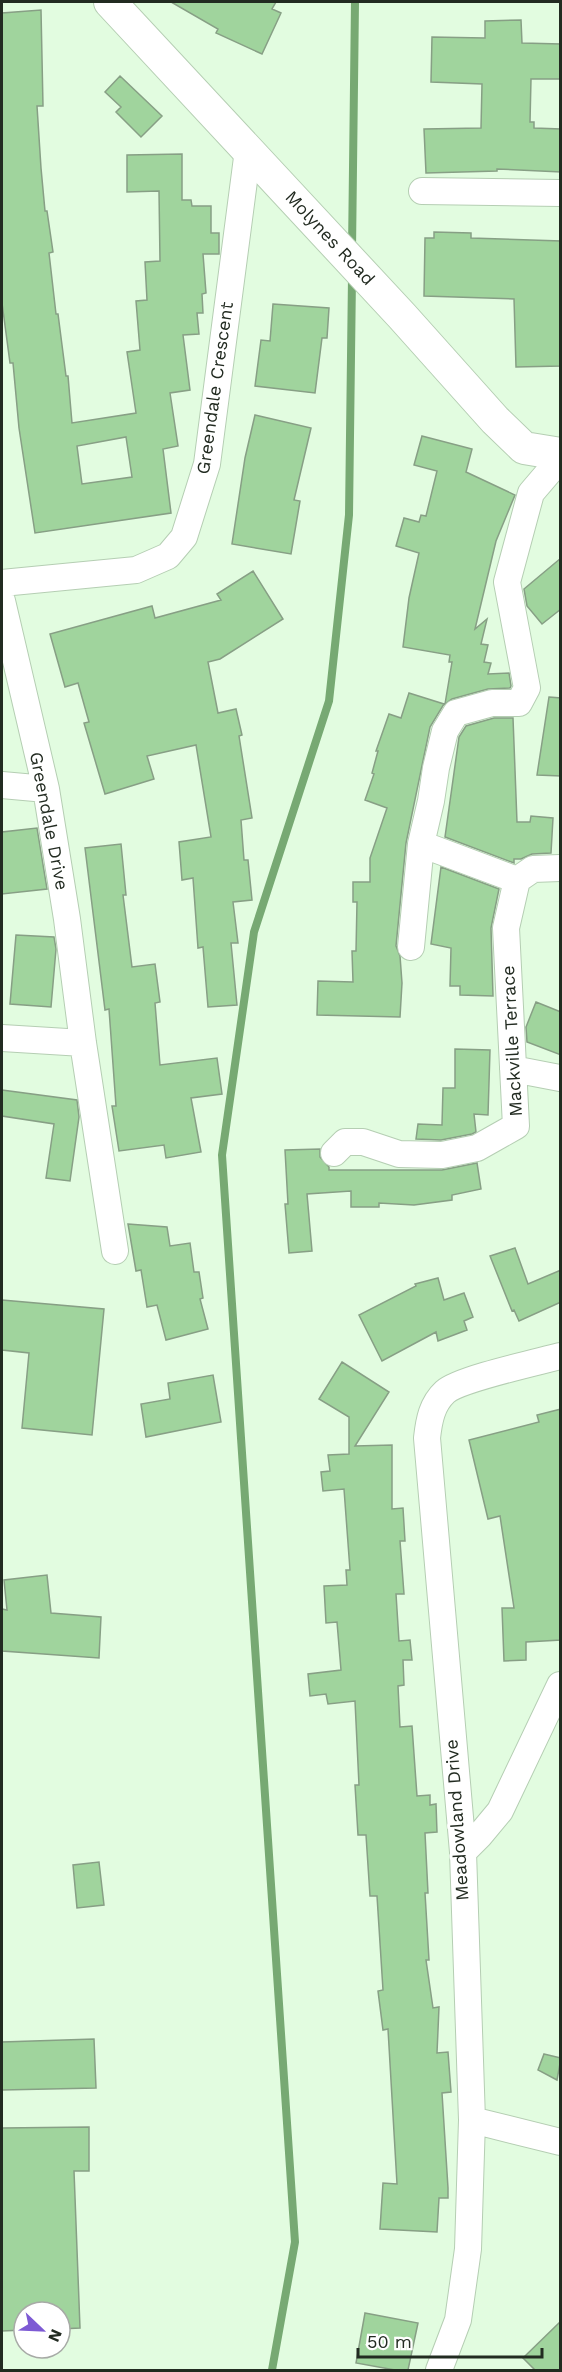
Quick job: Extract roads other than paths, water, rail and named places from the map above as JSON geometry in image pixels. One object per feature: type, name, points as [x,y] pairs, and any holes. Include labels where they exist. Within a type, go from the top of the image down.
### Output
[{"type":"main road","name":"Molynes Road","points":[[110,2],[402,316],[495,420],[524,448],[561,454]]},
{"type":"street","name":"Greendale Crescent","points":[[2,583],[136,570],[168,556],[184,537],[207,464],[248,150]]},
{"type":"street","points":[[422,191],[561,192]]},
{"type":"street","points":[[411,946],[421,844],[445,731],[456,713],[492,703],[519,703],[527,688],[507,582],[531,493],[561,459]]},
{"type":"street","name":"Greendale Drive","points":[[2,601],[46,789],[115,1251]]},
{"type":"street","points":[[2,785],[46,789]]},
{"type":"street","points":[[421,844],[517,880],[533,869],[561,868]]},
{"type":"street","name":"Mackville Terrace","points":[[334,1153],[345,1142],[363,1142],[399,1154],[442,1155],[477,1148],[516,1126],[506,928],[517,880]]},
{"type":"street","points":[[2,1038],[83,1043]]},
{"type":"street","points":[[513,1069],[561,1078]]},
{"type":"street","name":"Meadowland Drive","points":[[439,2370],[459,2319],[468,2249],[472,2120],[463,1852],[427,1438],[429,1419],[435,1405],[446,1390],[561,1356]]},
{"type":"street","points":[[463,1852],[500,1811],[561,1685]]},
{"type":"street","points":[[472,2120],[561,2142]]},
{"type":"waterway","points":[[352,250],[355,2]]},
{"type":"waterway","points":[[272,2370],[295,2242],[222,1155],[254,932],[329,701],[349,515],[352,277]]}]
